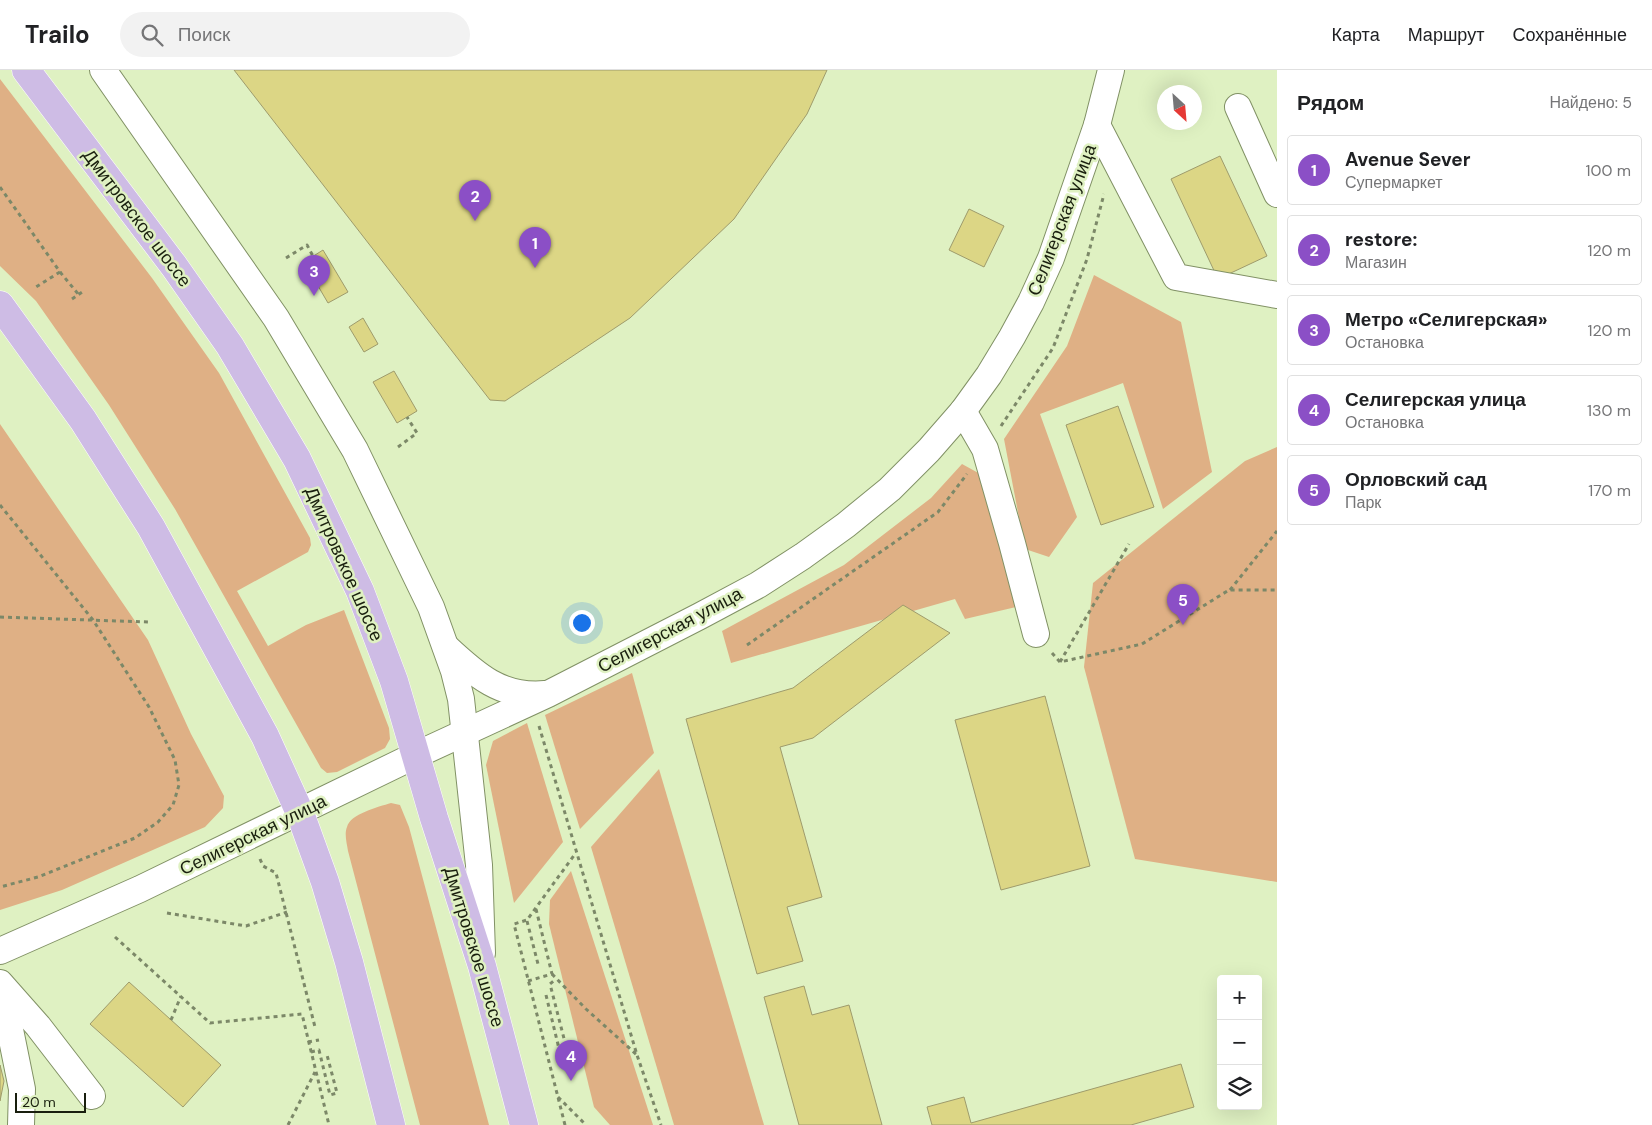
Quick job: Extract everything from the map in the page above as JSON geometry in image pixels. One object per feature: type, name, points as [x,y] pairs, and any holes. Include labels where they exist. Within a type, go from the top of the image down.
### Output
[{"type":"main road","name":"Дмитровское шоссе","points":[[26,70],[174,266],[230,346],[297,459],[360,591],[394,681],[482,966],[524,1125]]},
{"type":"main road","points":[[0,305],[83,420],[151,527],[265,736],[300,813],[325,882],[349,962],[391,1125]]},
{"type":"street","points":[[103,70],[276,318],[350,441],[431,607],[446,646],[461,699],[479,865],[482,966]]},
{"type":"street","name":"Селигерская улица","points":[[0,951],[131,893],[300,813],[416,755],[548,694],[708,612],[758,584],[803,556],[846,525],[890,489],[929,450],[963,412],[989,376],[1031,302],[1051,258],[1097,125],[1111,70]]},
{"type":"street","points":[[1238,107],[1277,194]]},
{"type":"street","points":[[1097,125],[1176,278],[1277,295]]},
{"type":"street","points":[[963,412],[985,449],[1036,634]]},
{"type":"street","points":[[446,646],[467,666],[496,686],[515,694],[528,696],[548,694]]},
{"type":"street","points":[[1,984],[38,1026],[92,1096]]},
{"type":"street","points":[[1,984],[22,1089],[21,1125]]},
{"type":"path","points":[[0,187],[78,295]]},
{"type":"path","points":[[286,258],[307,245],[313,256]]},
{"type":"path","points":[[36,287],[60,272]]},
{"type":"path","points":[[72,300],[85,290]]},
{"type":"path","points":[[398,448],[417,433],[408,417]]},
{"type":"path","points":[[0,505],[93,620],[150,707],[175,760],[179,785],[173,805],[158,822],[134,838],[38,877],[0,886]]},
{"type":"path","points":[[1060,662],[1142,644],[1229,590],[1277,531]]},
{"type":"path","points":[[1060,662],[1129,544]]},
{"type":"path","points":[[1229,590],[1277,590]]},
{"type":"path","points":[[0,617],[148,622]]},
{"type":"path","points":[[1036,634],[1060,662]]},
{"type":"path","points":[[538,725],[637,1055],[661,1125]]},
{"type":"path","points":[[565,1125],[514,924],[527,920],[575,853]]},
{"type":"path","points":[[263,866],[276,873],[315,1028]]},
{"type":"path","points":[[536,909],[552,974],[586,1009],[637,1055]]},
{"type":"path","points":[[166,913],[246,926],[287,912]]},
{"type":"path","points":[[527,920],[538,964]]},
{"type":"path","points":[[115,938],[210,1023],[302,1014],[329,1125]]},
{"type":"path","points":[[528,981],[552,974]]},
{"type":"path","points":[[546,995],[562,1061],[570,1058],[550,984],[556,979]]},
{"type":"path","points":[[171,1020],[181,996]]},
{"type":"path","points":[[308,1042],[318,1040]]},
{"type":"path","points":[[311,1052],[319,1050],[330,1095],[337,1093],[327,1055]]},
{"type":"path","points":[[288,1125],[315,1071]]},
{"type":"path","points":[[557,1097],[586,1125]]},
{"type":"shaded area","points":[[0,79],[152,278],[219,373],[310,538],[311,545],[308,552],[237,591],[268,646],[306,625],[344,610],[389,728],[390,739],[385,748],[337,772],[327,773],[321,768],[175,509],[109,405],[36,301],[0,266]]},
{"type":"shaded area","points":[[1094,275],[1181,322],[1212,472],[1163,509],[1123,383],[1040,414],[1077,517],[1049,557],[1025,549],[1004,439],[1067,346]]},
{"type":"shaded area","points":[[0,424],[148,640],[191,734],[224,796],[223,808],[205,827],[62,890],[0,910]]},
{"type":"shaded area","points":[[1277,447],[1277,882],[1135,859],[1084,667],[1093,583],[1245,461]]},
{"type":"shaded area","points":[[962,464],[982,475],[1016,607],[965,619],[955,599],[731,663],[722,631],[844,565],[931,498]]},
{"type":"shaded area","points":[[632,673],[654,753],[580,829],[545,715]]},
{"type":"shaded area","points":[[527,723],[563,842],[514,903],[486,765],[493,741]]},
{"type":"shaded area","points":[[659,769],[764,1125],[674,1125],[591,847]]},
{"type":"shaded area","points":[[391,803],[400,805],[409,827],[489,1125],[420,1125],[346,839],[347,827],[353,818]]},
{"type":"shaded area","points":[[571,871],[653,1125],[610,1125],[594,1107],[549,924],[550,900]]},
{"type":"building","points":[[234,70],[827,70],[807,114],[734,219],[630,318],[505,401],[490,400]]},
{"type":"building","points":[[1220,156],[1267,256],[1218,279],[1171,179]]},
{"type":"building","points":[[969,209],[1004,226],[984,267],[949,250]]},
{"type":"building","points":[[323,250],[348,292],[328,303],[304,262]]},
{"type":"building","points":[[363,318],[378,344],[364,352],[349,327]]},
{"type":"building","points":[[394,371],[417,411],[397,423],[373,382]]},
{"type":"building","points":[[1118,406],[1154,507],[1101,525],[1066,425]]},
{"type":"building","points":[[903,605],[950,633],[813,738],[780,747],[822,897],[787,907],[803,961],[757,974],[686,719],[793,688]]},
{"type":"building","points":[[1045,696],[1090,866],[1001,890],[955,720]]},
{"type":"building","points":[[129,982],[221,1065],[183,1107],[90,1024]]},
{"type":"building","points":[[804,986],[812,1015],[849,1005],[882,1125],[799,1125],[764,997]]},
{"type":"building","points":[[1181,1064],[1194,1107],[1131,1125],[932,1125],[927,1107],[964,1097],[971,1123]]},
{"type":"building","points":[[0,1065],[4,1081],[0,1101]]},
{"type":"place","name":"restore:","points":[[475,221]]},
{"type":"place","name":"Avenue Sever","points":[[535,268]]},
{"type":"place","name":"Метро «Селигерская»","points":[[314,296]]},
{"type":"place","name":"Орловский сад","points":[[1183,625]]},
{"type":"place","name":"Селигерская улица","points":[[571,1081]]}]
